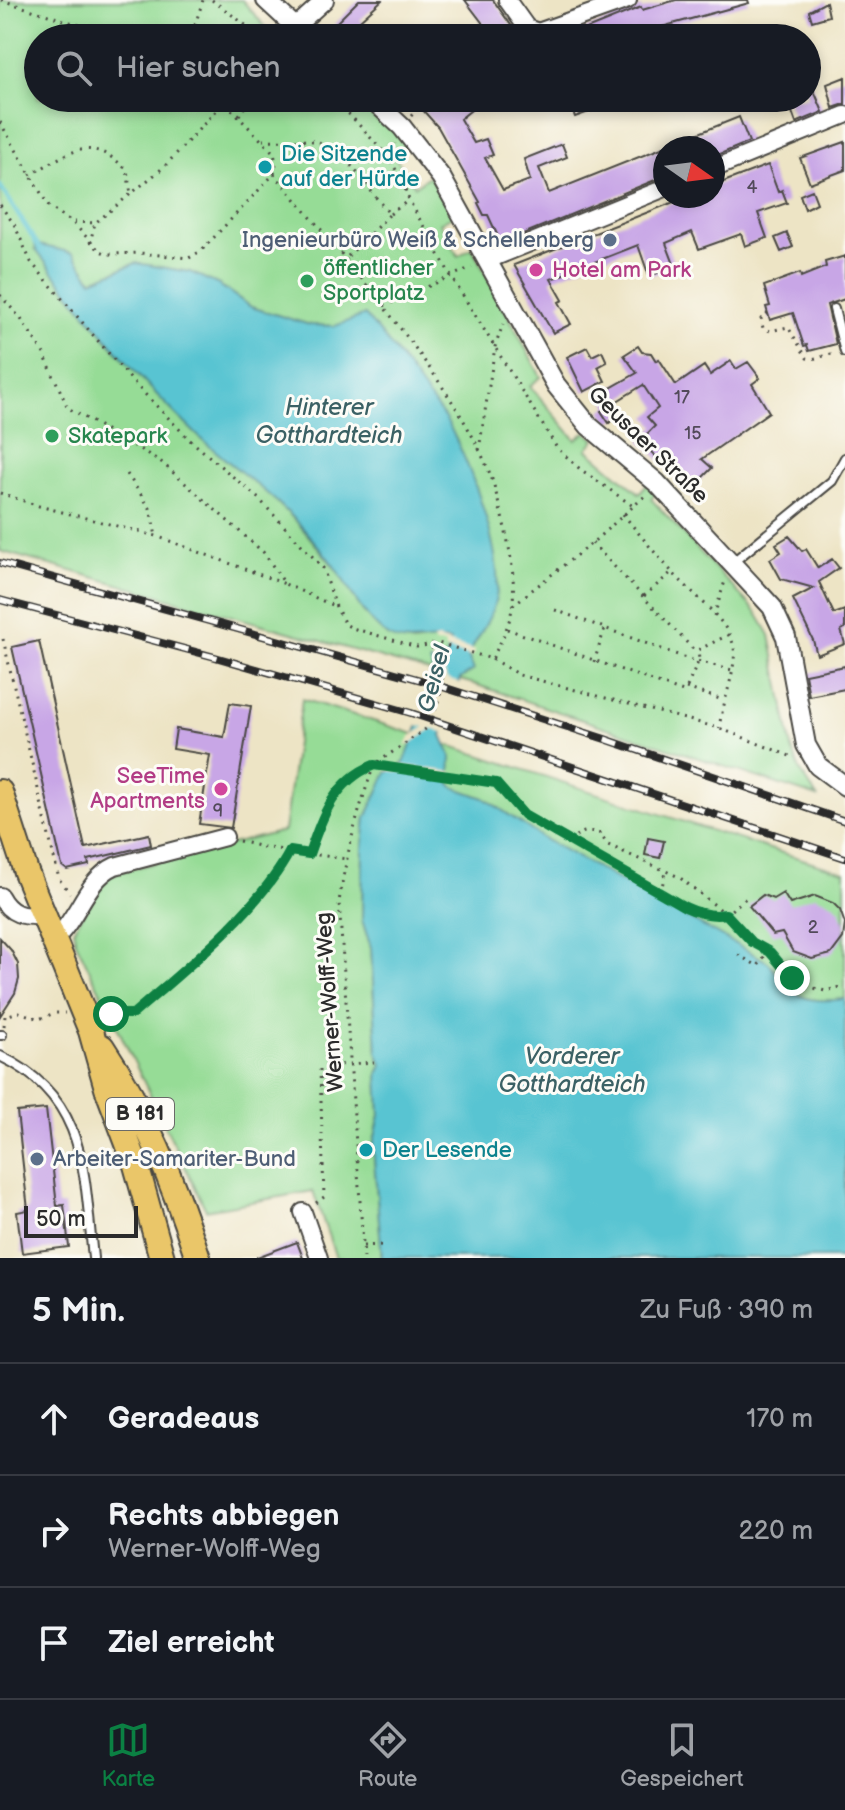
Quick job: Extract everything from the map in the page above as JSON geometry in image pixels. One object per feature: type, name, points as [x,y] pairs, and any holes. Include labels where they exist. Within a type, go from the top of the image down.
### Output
[{"type":"main road","name":"B 181","points":[[0,792],[26,872],[88,1023],[107,1088],[140,1178],[162,1258]]},
{"type":"main road","name":"B 181","points":[[88,1023],[121,1075],[164,1163],[198,1258]]},
{"type":"street","points":[[266,0],[291,24]]},
{"type":"street","points":[[308,24],[325,0]]},
{"type":"street","points":[[507,0],[524,24]]},
{"type":"street","points":[[560,24],[628,0]]},
{"type":"street","name":"Geusaer Straße","points":[[385,112],[421,149],[441,177],[556,385],[573,408],[589,426],[657,483],[772,607],[786,637],[806,745],[818,766],[845,786]]},
{"type":"street","points":[[725,164],[845,115]]},
{"type":"street","points":[[488,260],[653,193]]},
{"type":"street","points":[[54,940],[65,930],[104,871],[225,837]]},
{"type":"street","points":[[0,896],[15,914],[44,916]]},
{"type":"street","points":[[303,1212],[319,1258]]},
{"type":"lane","points":[[834,309],[845,351]]},
{"type":"lane","points":[[731,564],[832,481],[845,458]]},
{"type":"lane","points":[[0,1056],[17,1064],[47,1089],[69,1121],[78,1141],[82,1163],[93,1258]]},
{"type":"path","points":[[1,0],[16,2],[78,24]]},
{"type":"path","points":[[195,24],[203,0]]},
{"type":"path","points":[[212,0],[244,24]]},
{"type":"path","points":[[90,243],[95,223],[164,167],[215,112]]},
{"type":"path","points":[[0,122],[49,207],[72,222],[90,243],[108,254],[140,253],[189,258],[201,251],[274,174],[276,158],[236,112]]},
{"type":"path","points":[[346,112],[389,158],[451,276],[557,448],[580,469],[633,506]]},
{"type":"path","points":[[263,140],[326,145],[347,162],[390,214]]},
{"type":"path","points":[[30,175],[80,148],[90,148],[112,158],[127,170],[131,195]]},
{"type":"path","points":[[274,174],[346,258],[436,377],[459,412],[493,482],[510,549],[513,605],[507,629],[492,659]]},
{"type":"path","points":[[346,258],[390,214],[409,200]]},
{"type":"path","points":[[0,205],[14,224],[31,262],[133,382],[190,440],[267,507],[323,568],[345,624],[417,647],[433,644],[492,659],[519,675],[719,728],[818,766]]},
{"type":"path","points":[[72,222],[95,223]]},
{"type":"path","points":[[384,306],[488,260]]},
{"type":"path","points":[[0,295],[43,352],[68,408],[144,450],[176,473],[264,553],[285,584]]},
{"type":"path","points":[[479,451],[495,347],[511,302]]},
{"type":"path","points":[[768,313],[761,319],[763,328],[770,331],[788,327],[807,358],[845,351]]},
{"type":"path","points":[[127,474],[150,508],[156,536]]},
{"type":"path","points":[[513,605],[592,543],[657,483]]},
{"type":"path","points":[[0,493],[156,536],[285,584],[336,607]]},
{"type":"path","points":[[623,514],[730,634],[734,651],[732,670],[719,728]]},
{"type":"path","points":[[507,629],[683,692],[699,660],[695,649],[592,543]]},
{"type":"path","points":[[714,616],[731,564]]},
{"type":"path","points":[[643,597],[672,572]]},
{"type":"path","points":[[555,610],[686,658],[732,670]]},
{"type":"path","points":[[594,662],[605,628]]},
{"type":"path","points":[[686,658],[695,649],[730,634]]},
{"type":"path","points":[[3,639],[59,879],[81,904]]},
{"type":"path","points":[[309,854],[325,811],[337,792],[359,771],[374,765],[430,726],[444,683],[433,644]]},
{"type":"path","points":[[686,688],[723,700]]},
{"type":"path","points":[[374,765],[496,783],[524,815],[698,913],[726,914],[746,898]]},
{"type":"path","name":"Werner-Wolff-Weg","points":[[364,1258],[339,902],[359,807],[374,765]]},
{"type":"path","points":[[569,841],[579,833],[599,833],[608,845],[688,883],[726,914],[752,942],[768,951],[792,978],[807,988],[825,991],[845,986]]},
{"type":"path","points":[[225,837],[346,859]]},
{"type":"path","points":[[1,1035],[5,1016],[19,1012],[39,1019],[55,1013],[88,1023],[133,1014],[198,958],[261,893],[290,851]]},
{"type":"path","points":[[661,893],[665,872]]},
{"type":"path","points":[[738,955],[758,966],[768,951]]},
{"type":"path","points":[[303,1212],[324,1197],[320,1069],[322,1066],[374,1062]]},
{"type":"path","points":[[363,1246],[382,1245]]},
{"type":"green space","points":[[0,0],[242,0],[263,24],[24,24],[24,112],[374,112],[407,144],[393,154],[415,186],[429,176],[454,215],[440,223],[458,256],[472,248],[541,377],[530,386],[576,440],[585,432],[595,439],[587,449],[639,493],[647,484],[656,493],[651,499],[757,613],[770,635],[792,749],[800,770],[817,797],[474,684],[0,551]],"holes":[[[36,250],[73,253],[92,280],[136,263],[190,272],[219,285],[251,307],[310,325],[335,326],[494,552],[495,597],[468,656],[450,641],[438,639],[413,643],[387,636],[365,614],[337,570],[297,522],[268,493],[195,433],[114,348]]]},
{"type":"green space","points":[[302,699],[845,872],[845,999],[818,1000],[799,995],[784,983],[767,962],[544,839],[484,798],[453,787],[448,770],[404,763],[387,773],[366,818],[363,846],[362,920],[371,948],[377,1051],[382,1065],[378,1074],[380,1115],[373,1146],[382,1258],[336,1258],[313,1191],[206,1210],[75,940],[74,928],[110,874],[284,831]]},
{"type":"water","name":"Vorderer Gotthardteich","points":[[35,244],[73,253],[92,280],[136,263],[190,272],[219,285],[251,307],[310,325],[335,326],[365,315],[389,343],[450,427],[476,488],[496,562],[495,602],[468,656],[474,670],[460,679],[442,735],[451,756],[450,783],[453,787],[484,798],[544,839],[768,962],[784,983],[799,995],[818,1000],[845,999],[845,1258],[382,1258],[373,1146],[380,1115],[378,1074],[382,1065],[377,1051],[371,948],[362,920],[366,818],[387,772],[404,763],[434,677],[430,662],[447,656],[450,641],[400,641],[378,628],[300,525],[195,433],[152,390],[73,298],[36,250]]},
{"type":"pier","points":[[433,640],[475,651],[472,657],[445,649],[445,644],[435,644]]},
{"type":"pier","points":[[439,656],[447,679],[463,684],[447,733],[432,729],[406,747],[410,737],[424,727],[415,724],[429,674],[438,676],[431,658]]},
{"type":"pier","points":[[394,764],[453,772],[453,779],[385,770]]},
{"type":"building","points":[[359,0],[382,0],[360,20],[364,24],[335,24]]},
{"type":"building","points":[[465,0],[493,0],[510,24],[483,24]]},
{"type":"building","points":[[676,0],[748,0],[749,3],[672,24],[599,24],[641,7],[642,10]]},
{"type":"building","points":[[826,2],[829,16],[812,21],[809,11]]},
{"type":"building","points":[[845,77],[845,104],[833,108],[827,84]]},
{"type":"building","points":[[821,107],[823,112],[796,123],[792,112],[821,112]]},
{"type":"building","points":[[425,112],[469,112],[460,119],[474,143],[486,139],[493,155],[485,158],[503,190],[530,180],[524,159],[562,144],[567,157],[539,168],[549,193],[653,151],[653,181],[501,243],[438,127]]},
{"type":"building","points":[[573,112],[589,112],[575,117]]},
{"type":"building","points":[[739,117],[749,142],[725,152],[725,136],[692,136]]},
{"type":"building","points":[[845,142],[845,170],[810,183],[800,158]]},
{"type":"building","points":[[768,165],[778,192],[782,190],[787,203],[758,213],[767,238],[745,246],[741,234],[699,249],[692,232],[666,243],[675,267],[649,276],[638,245],[551,279],[563,300],[559,302],[571,324],[553,333],[514,265],[659,208],[725,208],[725,181]]},
{"type":"building","points":[[812,190],[817,203],[805,209],[800,195]]},
{"type":"building","points":[[787,233],[793,247],[781,252],[775,238]]},
{"type":"building","points":[[845,256],[845,299],[827,305],[836,344],[809,351],[807,345],[804,346],[793,313],[770,320],[766,307],[770,306],[764,286],[800,273],[801,277],[826,267],[825,262]]},
{"type":"building","points":[[638,346],[642,352],[651,353],[656,361],[659,359],[676,385],[704,366],[710,375],[731,361],[736,369],[748,362],[760,378],[752,384],[769,412],[702,459],[712,468],[690,490],[640,441],[655,426],[647,417],[658,408],[643,385],[614,403],[622,414],[609,423],[601,411],[609,406],[602,393],[637,373],[624,355]]},
{"type":"building","points":[[587,347],[592,356],[602,351],[607,362],[598,367],[605,381],[584,392],[567,357]]},
{"type":"building","points":[[789,536],[802,551],[806,549],[818,568],[832,559],[839,568],[819,582],[834,614],[845,610],[845,628],[841,630],[845,644],[817,655],[793,599],[814,588],[781,579],[770,559],[781,552],[776,544]]},
{"type":"building","points":[[39,641],[85,848],[149,834],[151,845],[88,860],[89,865],[67,870],[62,866],[12,647]]},
{"type":"building","points":[[845,666],[845,689],[809,696],[805,674]]},
{"type":"building","name":"SeeTime Apartments","points":[[230,703],[251,706],[231,828],[199,824],[210,755],[173,749],[176,729],[224,737]]},
{"type":"building","points":[[648,838],[664,841],[660,858],[645,855]]},
{"type":"building","points":[[783,893],[790,904],[815,896],[833,903],[840,910],[845,924],[843,938],[831,954],[812,959],[793,952],[782,933],[773,935],[749,906],[763,895],[773,899]]},
{"type":"building","points":[[0,938],[18,964],[19,979],[15,993],[0,1016]]},
{"type":"building","name":"Arbeiter-Samariter-Bund","points":[[46,1109],[57,1206],[64,1205],[69,1247],[22,1253],[17,1212],[28,1210],[17,1112]]},
{"type":"building","points":[[297,1242],[303,1258],[257,1258],[257,1257]]},
{"type":"waterway","name":"Geisel","points":[[0,186],[39,247]]},
{"type":"railway","points":[[0,563],[421,680],[845,821]]},
{"type":"railway","points":[[0,600],[411,713],[845,858]]},
{"type":"place","name":"Die Sitzende auf der Hürde","points":[[265,167]]},
{"type":"place","name":"Ingenieurbüro Weiß & Schellenberg","points":[[610,240]]},
{"type":"place","name":"Hotel am Park","points":[[536,270]]},
{"type":"place","name":"öffentlicher Sportplatz","points":[[307,281]]},
{"type":"place","name":"Skatepark","points":[[52,436]]},
{"type":"place","name":"SeeTime Apartments","points":[[221,789]]},
{"type":"place","name":"Der Lesende","points":[[366,1150]]},
{"type":"place","name":"Arbeiter-Samariter-Bund","points":[[37,1159]]},
{"type":"route","points":[[111,1014],[133,1014],[198,958],[269,885],[290,851],[309,854],[325,811],[337,792],[359,771],[374,765],[496,783],[504,788],[516,809],[569,841],[685,907],[698,913],[726,914],[745,936],[770,952],[792,978]]},
{"type":"water label","name":"Hinterer Gotthardteich","points":[[329,421]]}]
